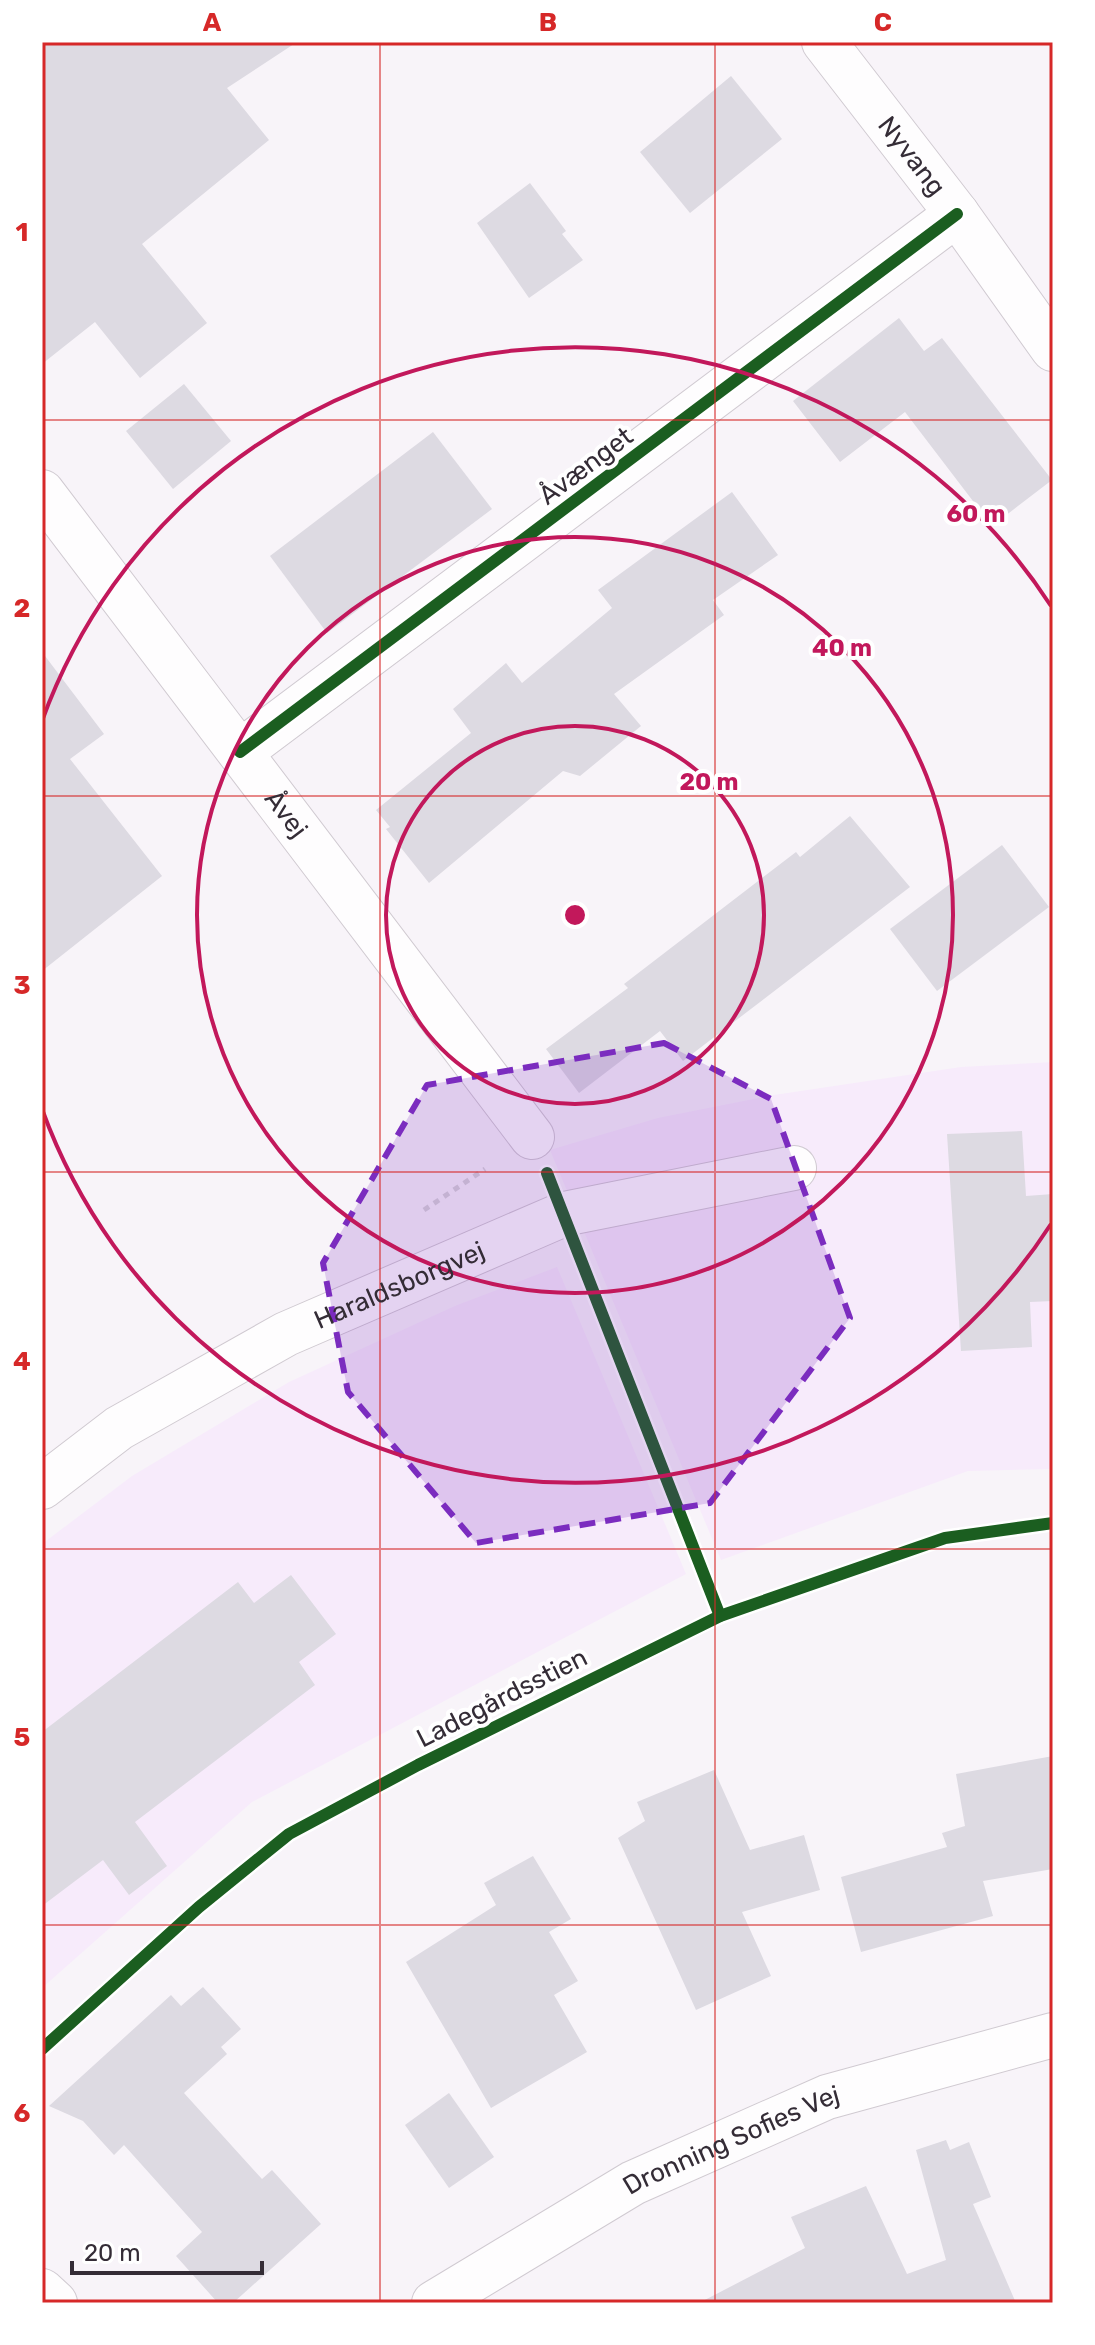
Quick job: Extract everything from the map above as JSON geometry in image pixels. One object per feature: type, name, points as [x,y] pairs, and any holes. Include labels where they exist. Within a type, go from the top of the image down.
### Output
[{"type":"street","name":"Nyvang","points":[[824,42],[957,214],[1053,349]]},
{"type":"street","name":"Åvænget","points":[[240,752],[957,214]]},
{"type":"street","name":"Åvej","points":[[42,492],[532,1137]]},
{"type":"street","name":"Haraldsborgvej","points":[[42,1487],[119,1428],[286,1334],[564,1214],[794,1168]]},
{"type":"street","name":"Dronning Sofies Vej","points":[[434,2303],[633,2183],[827,2097],[1053,2035]]},
{"type":"street","points":[[42,2291],[55,2303]]},
{"type":"highlighted area","points":[[664,1043],[771,1099],[850,1318],[710,1503],[476,1543],[348,1392],[323,1263],[427,1085]]},
{"type":"shaded area","points":[[1053,1062],[1053,1469],[968,1471],[721,1560],[550,1150],[658,1118],[774,1095],[961,1067]]},
{"type":"shaded area","points":[[557,1267],[686,1574],[252,1802],[42,1988],[42,1544],[132,1476],[289,1382],[455,1306]]},
{"type":"building","points":[[42,42],[297,42],[227,88],[269,140],[142,244],[207,323],[140,378],[95,322],[42,364]]},
{"type":"building","points":[[731,76],[782,139],[690,213],[640,152]]},
{"type":"building","points":[[530,183],[566,231],[562,234],[583,260],[529,298],[477,223]]},
{"type":"building","points":[[899,318],[924,351],[942,338],[1052,480],[992,526],[905,412],[840,462],[793,401]]},
{"type":"building","points":[[184,384],[231,441],[173,489],[126,431]]},
{"type":"building","points":[[433,432],[492,509],[327,633],[270,556]]},
{"type":"building","points":[[732,492],[778,555],[713,600],[724,615],[614,694],[641,726],[580,776],[563,771],[429,883],[386,829],[390,827],[376,810],[471,733],[453,709],[506,663],[522,683],[612,608],[598,590]]},
{"type":"building","points":[[42,652],[104,734],[70,759],[162,876],[42,971]]},
{"type":"building","points":[[850,816],[910,887],[683,1061],[660,1031],[579,1093],[546,1049],[628,988],[624,984],[796,852],[800,857]]},
{"type":"building","points":[[1002,845],[1049,907],[937,991],[890,929]]},
{"type":"building","points":[[1022,1131],[1026,1196],[1053,1194],[1053,1301],[1030,1302],[1032,1347],[961,1351],[947,1134]]},
{"type":"building","points":[[291,1575],[336,1634],[299,1662],[315,1685],[135,1822],[167,1866],[129,1895],[103,1860],[42,1906],[42,1732],[238,1582],[254,1603]]},
{"type":"building","points":[[1053,1756],[1053,1869],[983,1881],[993,1916],[861,1952],[841,1877],[947,1847],[942,1833],[965,1826],[956,1774]]},
{"type":"building","points":[[714,1770],[750,1850],[804,1835],[820,1890],[742,1912],[771,1976],[696,2010],[618,1838],[645,1821],[637,1802]]},
{"type":"building","points":[[533,1856],[571,1919],[549,1932],[578,1981],[554,1995],[587,2052],[491,2108],[406,1962],[496,1905],[484,1883]]},
{"type":"building","points":[[203,1987],[241,2029],[221,2047],[227,2054],[184,2093],[262,2179],[272,2170],[321,2224],[233,2303],[218,2303],[176,2256],[202,2232],[124,2145],[114,2155],[83,2121],[49,2106],[171,1995],[181,2006]]},
{"type":"building","points":[[449,2093],[494,2157],[449,2188],[405,2125]]},
{"type":"building","points":[[946,2140],[950,2150],[969,2142],[991,2197],[973,2204],[1016,2303],[699,2303],[805,2248],[791,2217],[866,2186],[907,2274],[946,2260],[916,2150]]},
{"type":"cycle path","points":[[240,752],[957,214]]},
{"type":"cycle path","points":[[547,1173],[720,1616]]},
{"type":"cycle path","name":"Ladegårdsstien","points":[[42,2049],[199,1907],[289,1834],[418,1765],[720,1616],[945,1538],[1053,1523]]}]
